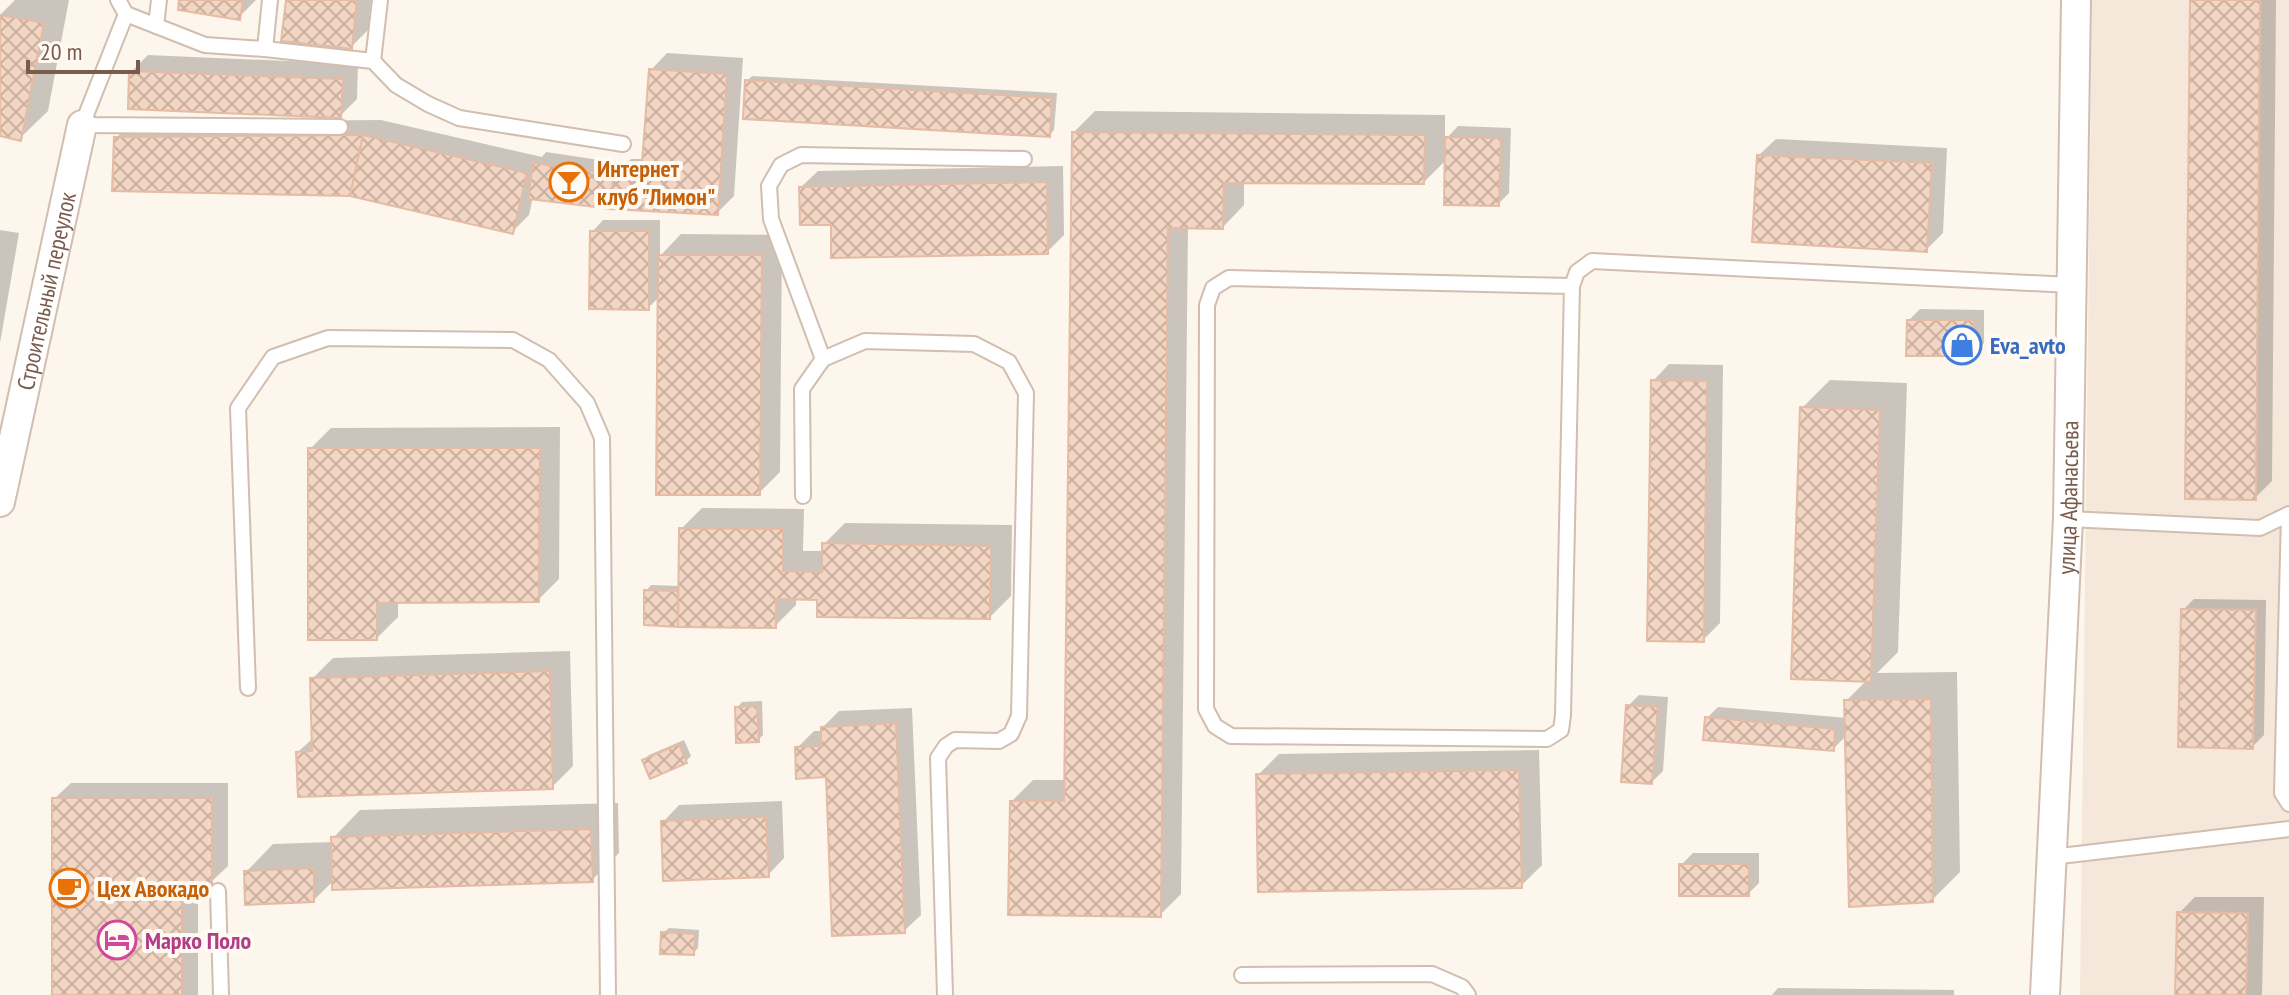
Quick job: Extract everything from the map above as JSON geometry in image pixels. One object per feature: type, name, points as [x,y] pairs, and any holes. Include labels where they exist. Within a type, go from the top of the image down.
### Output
[{"type":"street","name":"улица Афанасьева","points":[[2045,995],[2068,519],[2076,0]]},
{"type":"street","name":"Строительный переулок","points":[[0,502],[82,125]]},
{"type":"lane","points":[[118,0],[126,14],[205,45],[373,61],[396,85],[459,118],[623,144]]},
{"type":"lane","points":[[156,26],[159,0]]},
{"type":"lane","points":[[265,49],[270,0]]},
{"type":"lane","points":[[373,61],[380,0]]},
{"type":"lane","points":[[126,14],[82,125],[340,127]]},
{"type":"lane","points":[[823,359],[771,219],[769,186],[781,165],[801,155],[1024,159]]},
{"type":"lane","points":[[1572,286],[1229,278],[1213,288],[1207,305],[1206,709],[1215,726],[1231,736],[1547,739],[1561,730],[1572,286],[1577,272],[1592,261],[2071,285]]},
{"type":"lane","points":[[248,688],[238,408],[273,357],[328,338],[513,340],[549,360],[587,403],[602,438],[608,995]]},
{"type":"lane","points":[[803,496],[802,389],[823,359],[865,341],[974,344],[1009,362],[1026,393],[1019,716],[1011,734],[999,741],[955,740],[946,746],[938,758],[945,995]]},
{"type":"lane","points":[[2068,519],[2260,528],[2289,514],[2282,793],[2289,804]]},
{"type":"lane","points":[[2052,857],[2289,829]]},
{"type":"lane","points":[[218,891],[221,995]]},
{"type":"lane","points":[[1242,975],[1432,974],[1462,987],[1468,995]]},
{"type":"shaded area","points":[[2092,0],[2289,0],[2289,995],[2080,995]]},
{"type":"building","points":[[179,0],[243,0],[240,20],[178,10]]},
{"type":"building","points":[[286,0],[357,0],[352,49],[281,41]]},
{"type":"building","points":[[2190,0],[2260,0],[2256,500],[2185,499]]},
{"type":"building","points":[[0,15],[44,23],[21,141],[0,136]]},
{"type":"building","points":[[649,69],[727,74],[718,215],[611,209],[613,174],[641,176]]},
{"type":"building","points":[[129,71],[343,79],[341,118],[128,109]]},
{"type":"building","points":[[745,80],[1052,98],[1050,137],[743,119]]},
{"type":"building","points":[[1072,132],[1425,135],[1424,184],[1224,183],[1223,229],[1168,228],[1161,917],[1008,915],[1010,801],[1064,801]]},
{"type":"building","points":[[363,135],[350,196],[112,191],[114,137]]},
{"type":"building","points":[[363,135],[527,173],[513,234],[350,196]]},
{"type":"building","points":[[1445,137],[1501,138],[1499,206],[1444,205]]},
{"type":"building","points":[[1757,155],[1932,163],[1927,252],[1752,242]]},
{"type":"building","points":[[533,163],[613,174],[611,209],[528,199]]},
{"type":"building","points":[[1047,182],[1048,254],[831,258],[831,225],[800,225],[799,187]]},
{"type":"building","points":[[590,231],[649,231],[649,310],[589,309]]},
{"type":"building","points":[[658,255],[762,255],[760,495],[656,495]]},
{"type":"building","points":[[1907,320],[1974,320],[1973,356],[1906,356]]},
{"type":"building","points":[[1651,380],[1707,381],[1704,642],[1647,641]]},
{"type":"building","points":[[1800,407],[1880,410],[1871,682],[1791,679]]},
{"type":"building","points":[[308,448],[540,448],[539,602],[377,603],[377,640],[308,640]]},
{"type":"building","points":[[679,528],[783,529],[783,571],[822,572],[822,543],[991,546],[990,619],[817,617],[817,600],[776,599],[776,628],[678,627]]},
{"type":"building","points":[[644,590],[678,591],[678,627],[644,625]]},
{"type":"building","points":[[2181,609],[2256,610],[2253,749],[2178,747]]},
{"type":"building","points":[[550,671],[553,789],[298,797],[296,752],[312,751],[310,678]]},
{"type":"building","points":[[1931,699],[1933,902],[1849,907],[1844,700]]},
{"type":"building","points":[[1626,705],[1658,707],[1652,784],[1621,782]]},
{"type":"building","points":[[757,706],[759,742],[736,743],[735,707]]},
{"type":"building","points":[[1705,717],[1835,729],[1834,751],[1703,740]]},
{"type":"building","points":[[896,723],[905,933],[832,936],[826,777],[796,779],[795,747],[821,746],[821,727]]},
{"type":"building","points":[[679,744],[687,763],[650,779],[642,760]]},
{"type":"building","points":[[1519,770],[1522,888],[1258,892],[1256,774]]},
{"type":"building","name":"Марко Поло","points":[[52,798],[212,798],[212,884],[182,884],[182,995],[52,995]]},
{"type":"building","points":[[766,817],[769,877],[663,881],[661,821]]},
{"type":"building","points":[[591,829],[593,882],[332,890],[331,837]]},
{"type":"building","points":[[1679,864],[1749,864],[1749,896],[1679,896]]},
{"type":"building","points":[[314,868],[314,902],[245,905],[244,871]]},
{"type":"building","points":[[2177,912],[2248,913],[2246,995],[2175,995]]},
{"type":"building","points":[[661,932],[695,934],[694,955],[660,954]]},
{"type":"place","name":"Интернет клуб \"Лимон\"","points":[[569,182]]},
{"type":"place","name":"Eva_avto","points":[[1962,345]]},
{"type":"place","name":"Цех Авокадо","points":[[69,888]]},
{"type":"place","name":"Марко Поло","points":[[117,940]]}]
